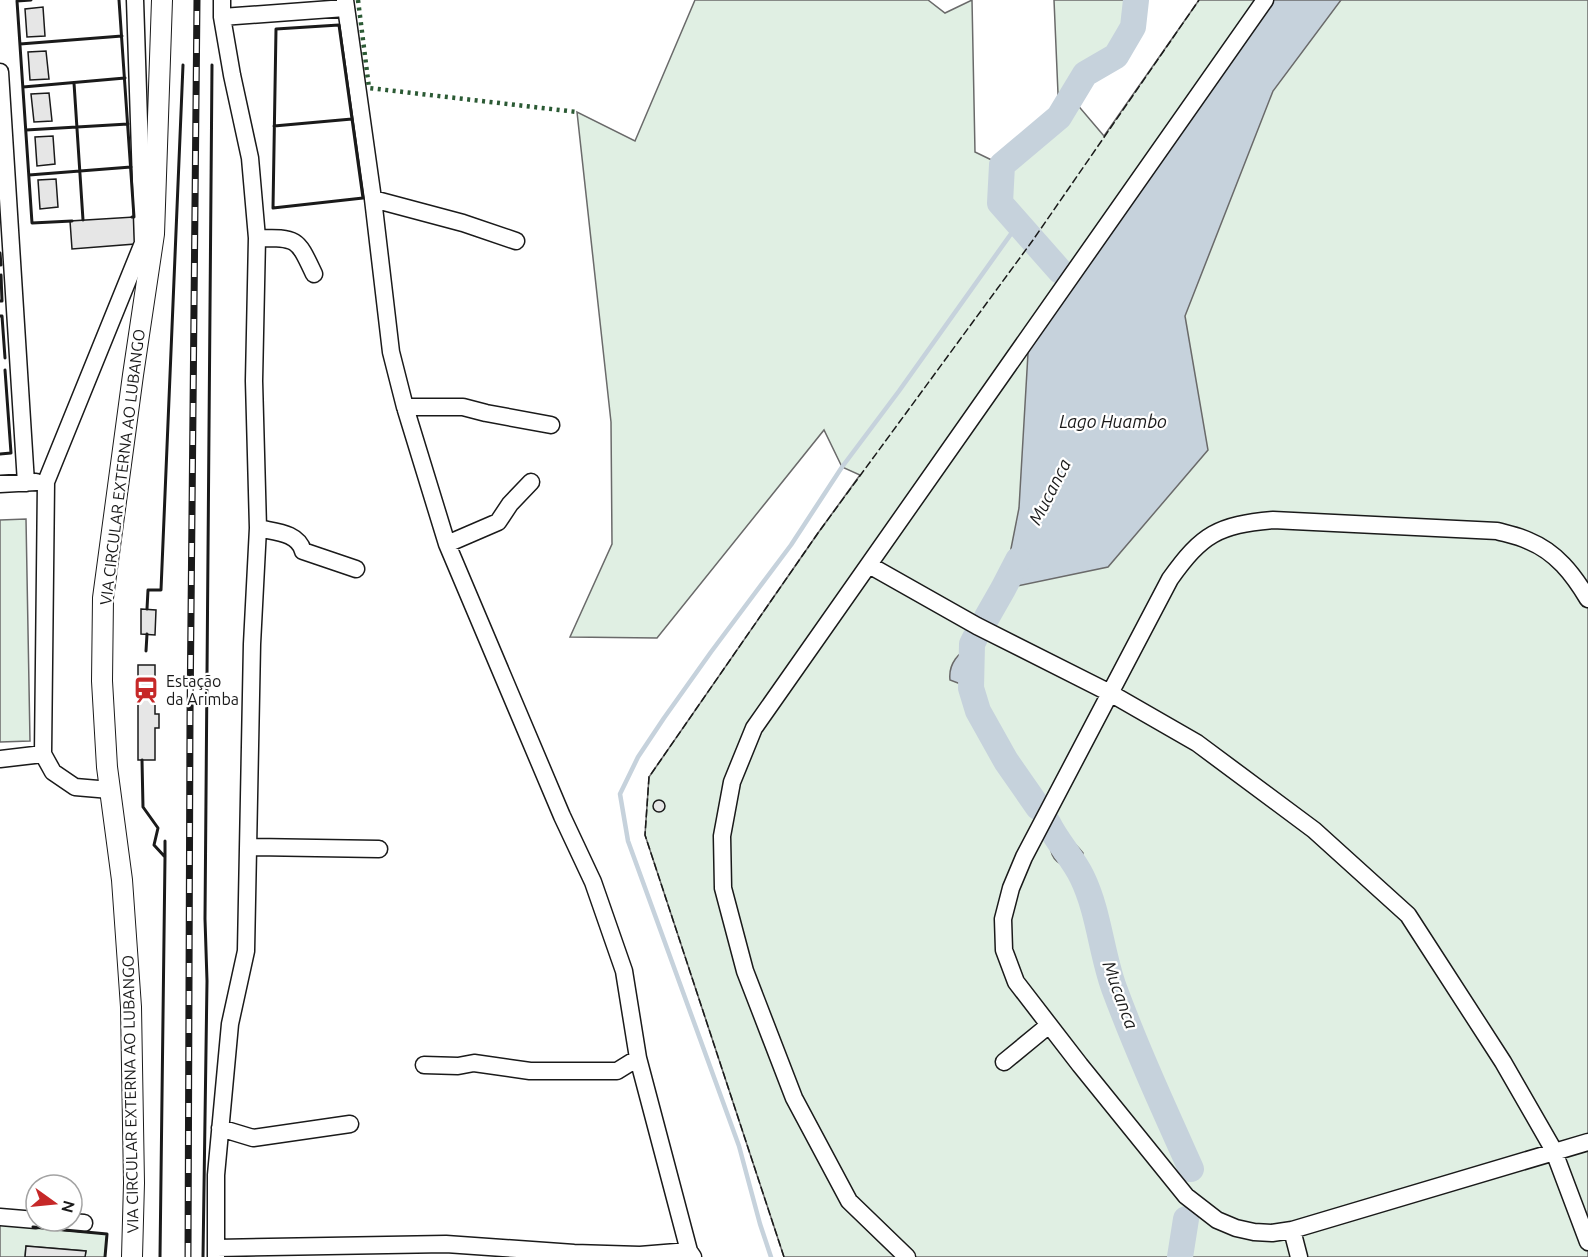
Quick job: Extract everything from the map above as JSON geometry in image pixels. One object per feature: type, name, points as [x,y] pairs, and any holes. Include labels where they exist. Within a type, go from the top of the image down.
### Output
[{"type":"main road","name":"VIA CIRCULAR EXTERNA AO LUBANGO","points":[[132,1257],[134,1183],[131,1007],[122,880],[107,767],[102,681],[103,598],[154,234],[162,0]]},
{"type":"street","points":[[110,790],[75,787],[53,772],[43,754],[46,482],[143,243],[135,0]]},
{"type":"street","points":[[222,0],[222,17],[232,75],[250,158],[258,238],[254,381],[258,528],[252,644],[246,951],[230,1024],[216,1175],[216,1252],[446,1244],[574,1255],[691,1254],[638,1058],[624,971],[593,882],[562,816],[447,544],[405,407],[390,352],[373,199],[345,4],[222,17]]},
{"type":"street","points":[[907,1257],[849,1201],[794,1098],[745,971],[723,888],[722,836],[732,782],[754,728],[1265,0]]},
{"type":"street","points":[[0,72],[8,308],[26,483]]},
{"type":"street","points":[[373,199],[463,223],[516,241]]},
{"type":"street","points":[[258,238],[282,238],[296,242],[314,274]]},
{"type":"street","points":[[405,407],[463,407],[550,425]]},
{"type":"street","points":[[0,484],[46,482]]},
{"type":"street","points":[[447,544],[498,522],[510,504],[531,482]]},
{"type":"street","points":[[1588,599],[1556,556],[1529,541],[1497,531],[1273,520],[1246,522],[1221,529],[1201,541],[1170,579],[1024,857],[1011,888],[1003,919],[1004,950],[1016,982],[1186,1196],[1217,1220],[1236,1228],[1272,1233],[1292,1230],[1588,1142]]},
{"type":"street","points":[[258,528],[294,536],[302,544],[303,551],[356,569]]},
{"type":"street","points":[[869,565],[977,626],[1110,693],[1197,743],[1305,823],[1408,915],[1503,1062],[1554,1152],[1588,1242]]},
{"type":"street","points":[[0,759],[43,754]]},
{"type":"street","points":[[248,847],[379,849]]},
{"type":"street","points":[[1004,1062],[1049,1025]]},
{"type":"street","points":[[424,1065],[458,1066],[474,1063],[530,1071],[617,1071],[638,1058]]},
{"type":"street","points":[[220,1128],[254,1138],[350,1124]]},
{"type":"street","points":[[0,1217],[24,1219]]},
{"type":"street","points":[[1292,1230],[1299,1257]]},
{"type":"green space","points":[[695,0],[928,0],[945,13],[972,0],[975,152],[1002,165],[1059,117],[1054,0],[1145,0],[1142,28],[1132,51],[1083,87],[1075,102],[1104,136],[1199,0],[1588,0],[1588,1257],[784,1257],[645,835],[649,777],[860,475],[842,467],[824,430],[657,638],[570,637],[612,544],[611,422],[577,112],[635,141]]},
{"type":"green space","points":[[26,519],[30,741],[0,742],[0,520]]},
{"type":"green space","points":[[0,1225],[24,1227],[24,1233],[107,1234],[105,1257],[85,1257],[86,1251],[26,1246],[25,1257],[0,1257]]},
{"type":"water","name":"Lago Huambo","points":[[1265,0],[1341,0],[1273,91],[1185,316],[1208,450],[1108,567],[1003,589],[1019,508],[1029,336]]},
{"type":"water","points":[[972,644],[979,647],[980,658],[979,668],[971,688],[950,680],[950,674],[955,659]]},
{"type":"water","points":[[1053,834],[1070,840],[1083,853],[1081,862],[1086,872],[1082,876],[1054,858],[1051,847]]},
{"type":"building","points":[[43,7],[45,36],[27,37],[25,9]]},
{"type":"building","points":[[46,51],[49,79],[30,80],[28,52]]},
{"type":"building","points":[[49,93],[52,121],[34,122],[31,94]]},
{"type":"building","points":[[53,136],[55,164],[37,166],[35,137]]},
{"type":"building","points":[[56,179],[58,207],[40,209],[38,180]]},
{"type":"building","points":[[134,217],[135,244],[72,249],[70,221]]},
{"type":"building","points":[[141,609],[156,610],[155,635],[141,634]]},
{"type":"building","name":"Estação da Arimba","points":[[138,665],[155,665],[155,714],[159,714],[159,728],[155,728],[155,760],[138,760]]},
{"type":"building","points":[[659,800],[665,806],[659,812],[653,806]]},
{"type":"building","points":[[26,1246],[86,1251],[85,1257],[25,1257]]},
{"type":"waterway","name":"Mucanca","points":[[1060,271],[1000,203],[1002,165],[1059,117],[1085,74],[1116,56],[1133,27],[1136,0]]},
{"type":"waterway","points":[[771,1257],[739,1146],[628,841],[620,794],[638,757],[664,718],[791,545],[842,467],[1018,224]]},
{"type":"waterway","name":"Mucanca","points":[[987,617],[1018,560]]},
{"type":"waterway","name":"Mucanca","points":[[975,638],[972,644],[971,688],[978,711],[1006,761],[1038,807]]},
{"type":"waterway","name":"Mucanca","points":[[1048,823],[1088,890],[1114,988],[1141,1057],[1191,1169]]},
{"type":"waterway","name":"Mucanca","points":[[1180,1257],[1186,1219]]},
{"type":"railway","points":[[188,1257],[190,717],[197,0]]},
{"type":"hedge","points":[[358,0],[369,88],[577,112]]},
{"type":"fence","points":[[784,1257],[645,835],[649,777],[818,533],[1033,240],[1199,0]]},
{"type":"wall","points":[[31,0],[17,1],[32,223],[72,221]]},
{"type":"wall","points":[[119,0],[134,217],[132,217]]},
{"type":"wall","points":[[339,25],[363,198],[273,208],[276,29],[339,25]]},
{"type":"wall","points":[[20,44],[122,36]]},
{"type":"wall","points":[[147,609],[148,590],[161,590],[183,65]]},
{"type":"wall","points":[[203,1257],[207,981],[205,919],[212,65]]},
{"type":"wall","points":[[23,87],[125,78]]},
{"type":"wall","points":[[74,83],[83,220]]},
{"type":"wall","points":[[274,126],[352,119]]},
{"type":"wall","points":[[26,130],[128,124]]},
{"type":"wall","points":[[29,175],[131,167]]},
{"type":"wall","points":[[0,253],[1,265]]},
{"type":"wall","points":[[0,301],[2,301],[1,275]]},
{"type":"wall","points":[[0,316],[2,316],[5,358]]},
{"type":"wall","points":[[0,454],[11,453],[5,370]]},
{"type":"wall","points":[[146,651],[147,634]]},
{"type":"wall","points":[[142,760],[143,807],[158,828],[154,845],[165,857],[160,1257]]},
{"type":"wall","points":[[165,841],[165,857]]},
{"type":"wall","points":[[84,1232],[107,1234],[105,1257]]},
{"type":"place","name":"Estação da Arimba","points":[[146,690]]}]
